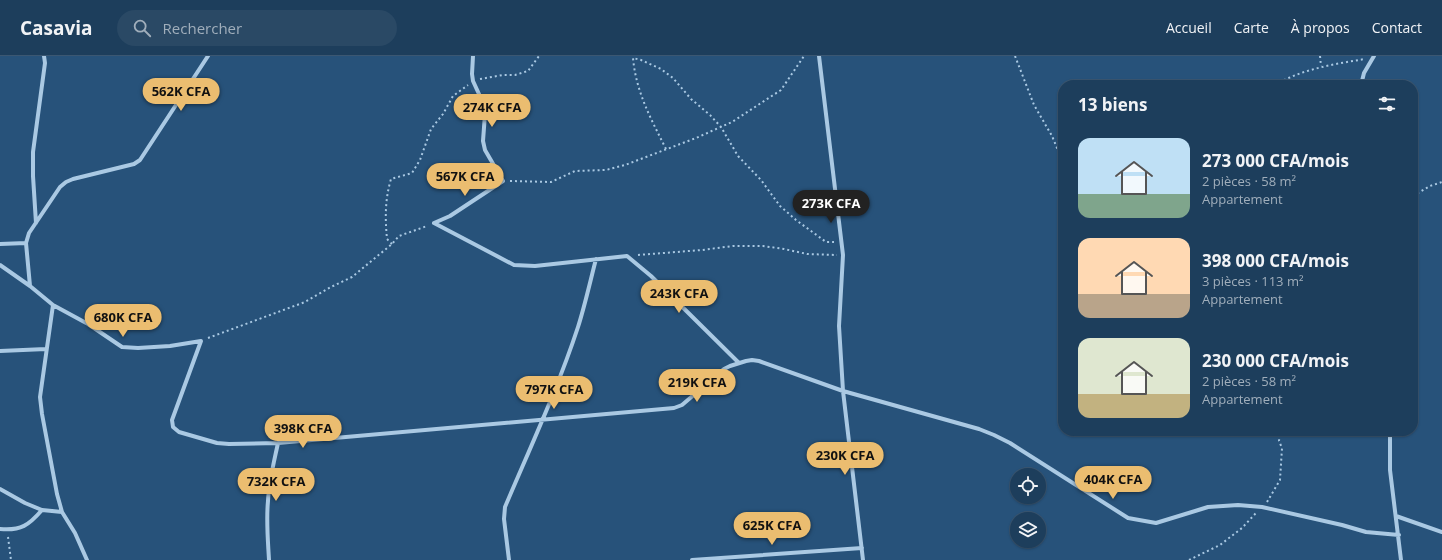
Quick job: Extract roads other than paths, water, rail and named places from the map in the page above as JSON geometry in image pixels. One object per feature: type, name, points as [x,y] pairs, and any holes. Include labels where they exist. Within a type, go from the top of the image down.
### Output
[{"type":"street","points":[[36,223],[33,152],[45,63],[44,56]]},
{"type":"street","points":[[30,286],[26,243],[29,234],[60,187],[73,179],[134,164],[140,160],[208,56]]},
{"type":"street","points":[[473,56],[473,81],[484,105],[485,114],[483,141],[485,150],[503,181],[456,212],[434,223],[514,265],[535,266],[627,256],[651,276],[739,363]]},
{"type":"street","points":[[819,56],[843,255],[839,326],[843,391],[863,560]]},
{"type":"street","points":[[1362,80],[1364,73],[1373,57]]},
{"type":"street","points":[[0,244],[26,243]]},
{"type":"street","points":[[509,560],[504,507],[542,420],[578,326],[596,259]]},
{"type":"street","points":[[0,265],[30,286],[53,305],[88,324],[122,347],[138,348],[170,346],[201,341],[172,420],[173,427],[179,432],[217,443],[278,443],[674,408],[682,405],[724,369],[752,360],[759,361],[843,391],[979,429],[994,435],[1019,449],[1128,518],[1156,523],[1208,507],[1238,505],[1262,507],[1366,532],[1399,535]]},
{"type":"street","points":[[53,305],[40,397],[45,430],[62,512],[75,533],[87,560]]},
{"type":"street","points":[[0,351],[46,349]]},
{"type":"street","points":[[1390,436],[1390,470],[1401,560]]},
{"type":"street","points":[[269,560],[267,502],[270,478],[278,443]]},
{"type":"street","points":[[0,489],[25,503],[42,510],[62,512]]},
{"type":"street","points":[[0,529],[7,530],[22,528],[31,522],[42,510]]},
{"type":"street","points":[[1396,516],[1442,532]]},
{"type":"street","points":[[687,560],[862,548]]}]
